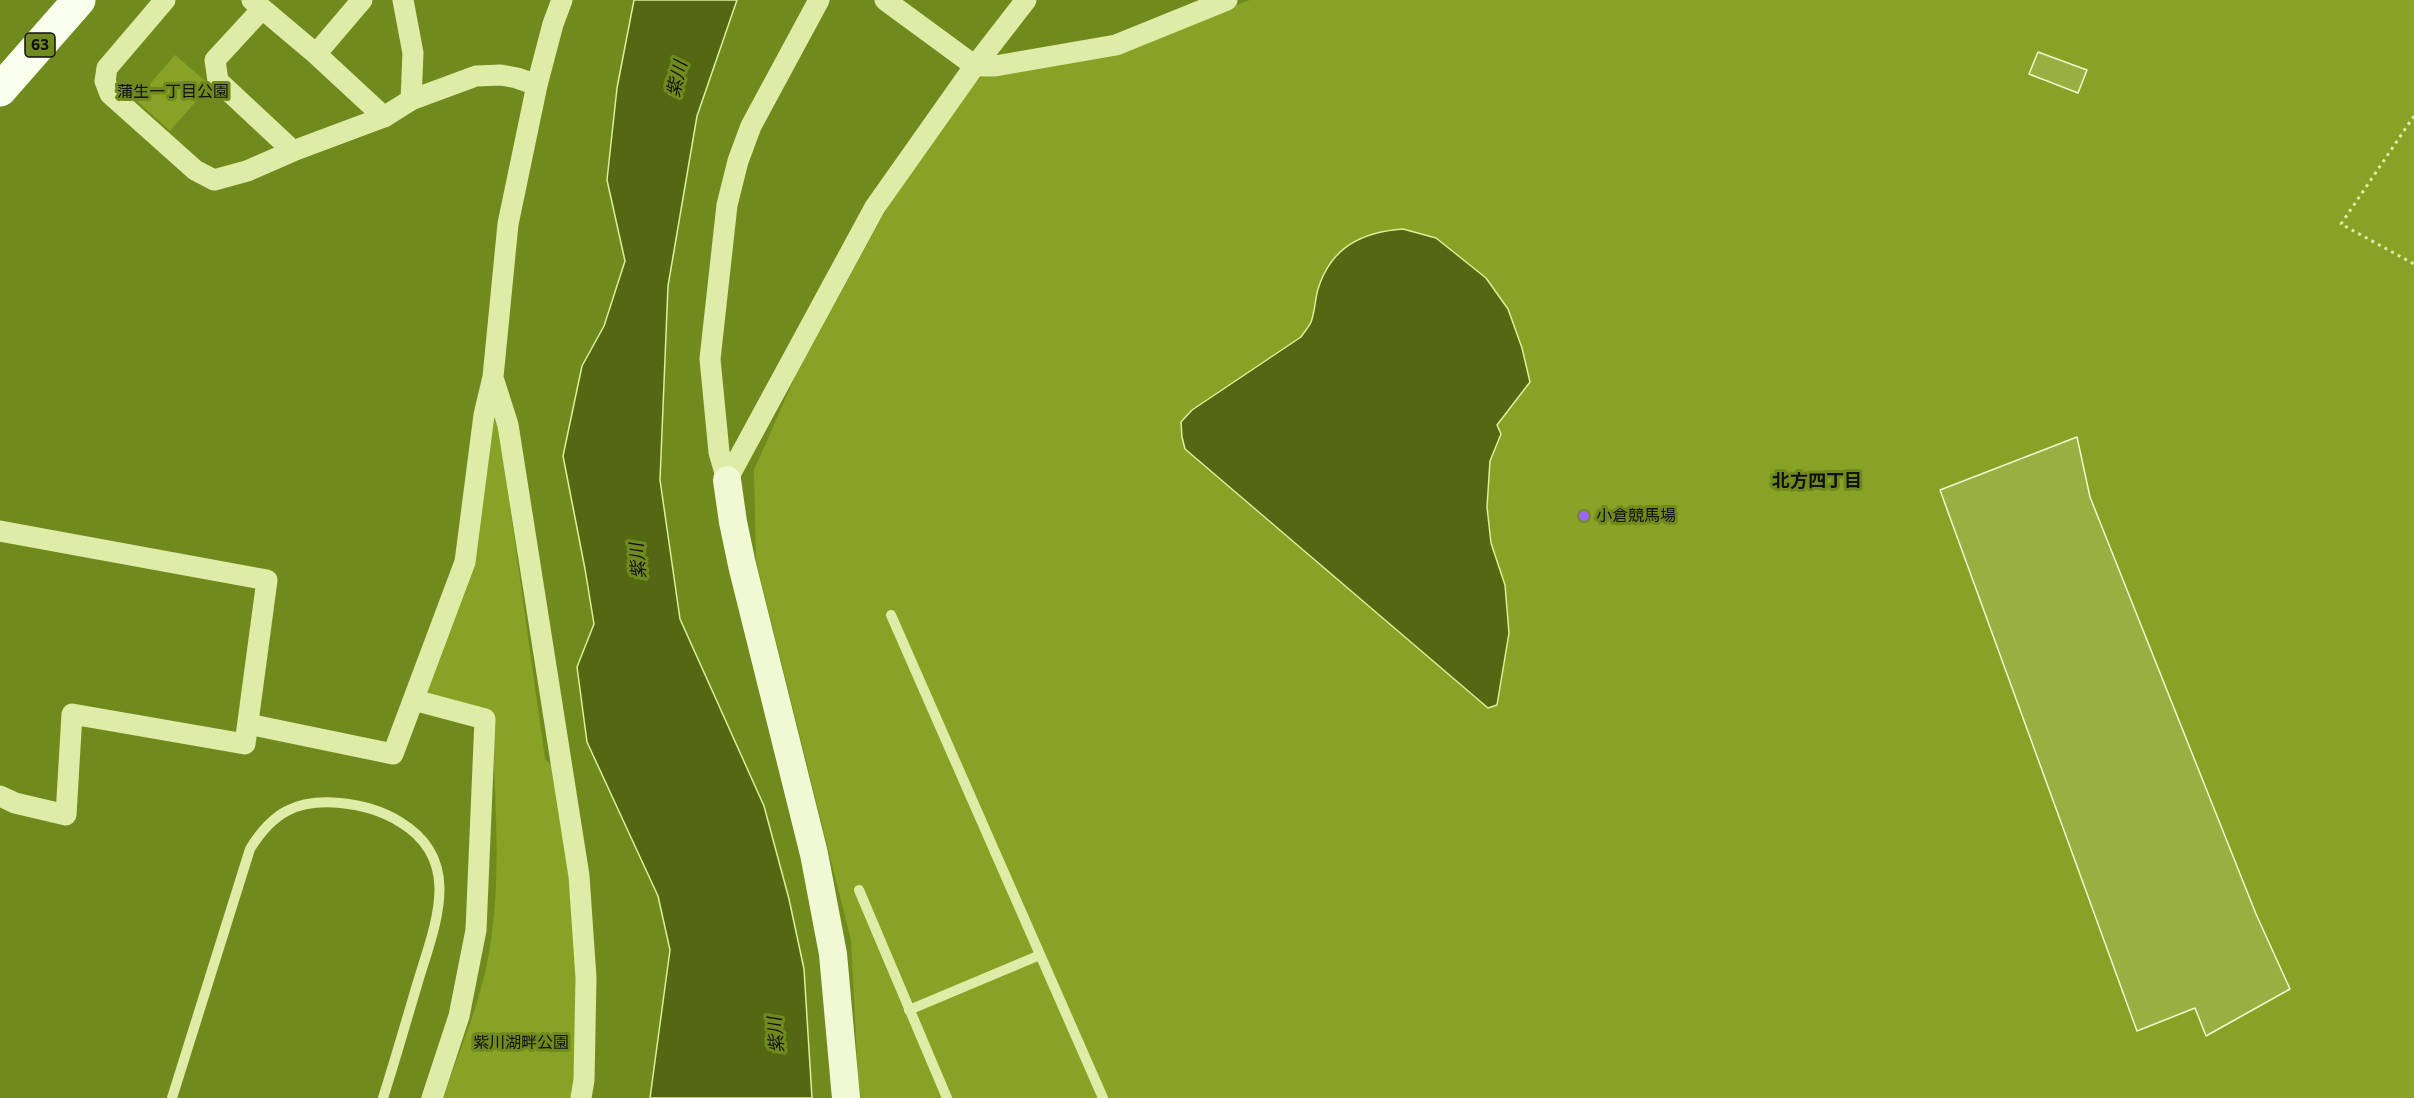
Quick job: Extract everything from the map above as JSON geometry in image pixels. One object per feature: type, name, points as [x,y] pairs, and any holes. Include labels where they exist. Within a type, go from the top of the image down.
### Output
[{"type":"main road","name":"63","points":[[0,90],[79,0]]},
{"type":"street","points":[[165,0],[106,68],[105,81],[110,93],[195,170],[214,180],[247,171],[384,117],[411,100],[476,76],[501,75],[537,85]]},
{"type":"street","points":[[316,54],[362,0]]},
{"type":"street","points":[[403,0],[413,53],[411,100]]},
{"type":"street","points":[[248,724],[393,754],[465,562],[484,415],[493,376],[508,224],[537,85],[553,24],[562,0]]},
{"type":"street","points":[[819,0],[751,126],[738,161],[727,205],[715,293],[710,358],[719,452],[728,480],[733,522],[814,854],[829,932],[846,1098]]},
{"type":"street","points":[[885,0],[975,66],[995,66],[1116,45],[1227,0]]},
{"type":"street","points":[[728,480],[875,207],[975,66],[1026,0]]},
{"type":"street","points":[[1180,18],[1192,0]]},
{"type":"street","points":[[293,151],[218,81],[215,60],[257,5],[316,54],[384,117]]},
{"type":"street","points":[[493,376],[508,425],[579,876],[586,978],[584,1080],[581,1098]]},
{"type":"street","points":[[0,531],[267,580],[245,744],[72,714],[66,815],[15,803],[0,796]]},
{"type":"street","points":[[414,700],[486,719],[476,930],[459,1016],[432,1098]]},
{"type":"lane","points":[[891,615],[1104,1098]]},
{"type":"lane","points":[[172,1098],[250,849],[263,828],[279,814],[304,805],[336,802],[358,804],[384,812],[412,829],[430,847],[441,880],[440,898],[432,934],[383,1098]]},
{"type":"lane","points":[[859,890],[947,1098]]},
{"type":"lane","points":[[909,1010],[1040,955]]},
{"type":"path","points":[[2414,116],[2341,224],[2414,264]]},
{"type":"green space","name":"小倉競馬場","points":[[1250,0],[2414,0],[2414,1098],[859,1098],[851,940],[756,561],[754,470],[795,377],[886,210],[970,86],[981,77],[1078,58],[1183,25]]},
{"type":"green space","name":"蒲生一丁目公園","points":[[175,55],[210,85],[170,131],[136,100]]},
{"type":"green space","name":"紫川湖畔公園","points":[[497,414],[545,759],[553,767],[573,884],[577,1026],[574,1098],[443,1098],[483,981],[491,940],[497,856],[492,715],[426,693],[492,415]]},
{"type":"water","name":"紫川","points":[[634,0],[737,0],[697,116],[668,286],[660,480],[680,619],[764,806],[789,899],[804,969],[812,1098],[650,1098],[670,950],[658,896],[587,742],[577,667],[594,624],[563,456],[582,366],[604,326],[625,261],[607,180],[617,88]]},
{"type":"water","points":[[1403,229],[1436,238],[1486,278],[1508,309],[1522,348],[1530,382],[1497,425],[1501,434],[1490,461],[1487,507],[1491,543],[1505,585],[1509,633],[1497,705],[1488,708],[1185,449],[1182,437],[1181,422],[1192,410],[1301,337],[1311,322],[1318,289],[1324,274],[1340,252],[1362,238]]},
{"type":"building","points":[[2038,52],[2087,70],[2078,93],[2029,74]]},
{"type":"building","points":[[2077,437],[2090,497],[2256,914],[2290,989],[2206,1036],[2195,1008],[2137,1031],[1940,490]]},
{"type":"place","name":"小倉競馬場","points":[[1584,516]]},
{"type":"district","name":"北方四丁目","points":[[1817,481]]}]
